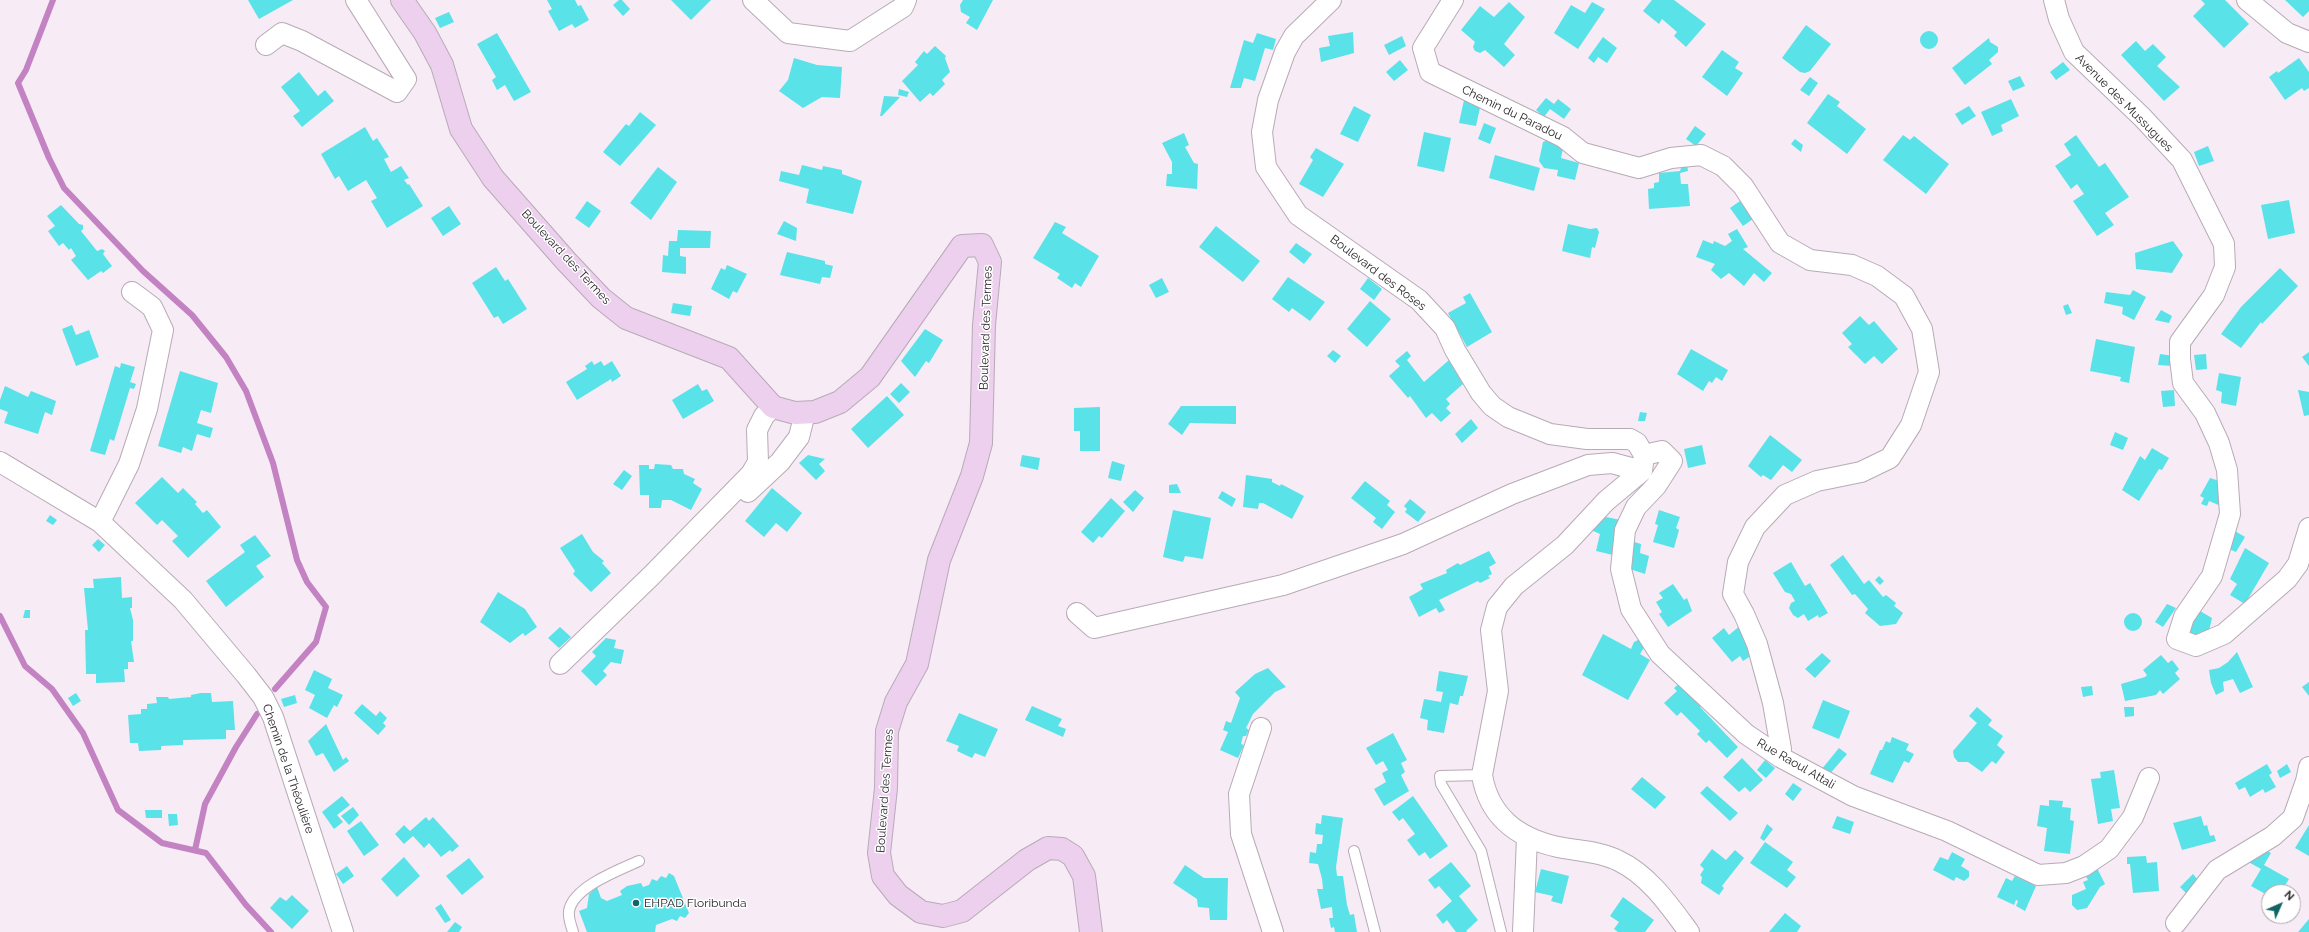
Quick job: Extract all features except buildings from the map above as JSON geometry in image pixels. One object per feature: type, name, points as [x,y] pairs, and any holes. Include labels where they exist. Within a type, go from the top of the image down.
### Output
[{"type":"street","points":[[266,45],[282,33],[397,92],[406,79],[356,0]]},
{"type":"street","name":"Boulevard des Termes","points":[[402,0],[425,33],[442,65],[461,129],[493,178],[566,261],[600,298],[626,318],[729,358],[773,407],[804,413],[815,412],[840,402],[870,377],[962,246],[982,245],[990,262],[990,268],[984,325],[981,443],[972,476],[939,560],[917,664],[896,702],[887,731],[886,788],[879,853],[883,876],[898,895],[921,912],[943,916],[962,911],[1027,860],[1048,848],[1062,849],[1074,856],[1084,876],[1091,932]]},
{"type":"street","points":[[753,0],[788,34],[850,40],[903,7],[906,0]]},
{"type":"street","name":"Boulevard des Roses","points":[[1331,0],[1294,36],[1285,52],[1267,106],[1262,132],[1266,167],[1298,215],[1419,300],[1445,328],[1462,362],[1481,393],[1492,406],[1508,416],[1550,434],[1587,439],[1630,439],[1637,443],[1643,463]]},
{"type":"street","name":"Chemin du Paradou","points":[[1453,0],[1423,48],[1430,72],[1563,137],[1583,153],[1639,168],[1671,158],[1701,155],[1723,166],[1743,186],[1780,242],[1810,260],[1852,265],[1877,276],[1904,296],[1922,329],[1929,372],[1911,425],[1890,458],[1861,472],[1817,482],[1785,495],[1755,527],[1738,562],[1733,594],[1744,614],[1756,644],[1773,703],[1781,749],[1780,757]]},
{"type":"street","name":"Avenue des Mussugues","points":[[2054,0],[2059,20],[2074,52],[2142,117],[2182,160],[2224,244],[2225,267],[2214,295],[2180,342],[2180,359],[2183,383],[2205,413],[2219,443],[2227,470],[2230,514],[2212,576],[2184,617],[2178,639],[2196,646],[2224,634],[2261,603],[2288,579],[2298,564],[2309,528]]},
{"type":"street","points":[[2247,0],[2287,33],[2309,42]]},
{"type":"street","points":[[100,522],[129,464],[147,410],[163,330],[152,307],[132,292]]},
{"type":"street","points":[[560,664],[751,474],[758,462],[757,430],[764,416],[773,407]]},
{"type":"street","points":[[616,623],[721,516],[780,462],[799,437],[804,413]]},
{"type":"street","name":"Rue Raoul Attali","points":[[1643,463],[1662,451],[1672,461],[1656,486],[1636,507],[1625,530],[1621,569],[1631,609],[1660,654],[1746,734],[1780,757],[1852,796],[1947,831],[2038,875],[2066,873],[2084,866],[2109,849],[2133,817],[2149,778]]},
{"type":"street","name":"Chemin de la Théoulière","points":[[0,462],[100,522],[184,600],[263,697],[273,717],[343,932]]},
{"type":"street","points":[[1077,613],[1094,628],[1283,585],[1403,544],[1512,494],[1588,465],[1643,463]]},
{"type":"street","points":[[1643,463],[1566,545],[1514,586],[1497,607],[1491,630],[1498,691],[1482,775],[1484,787],[1494,809],[1508,824],[1527,838],[1558,847],[1588,852],[1616,860],[1642,875],[1662,896],[1689,932]]},
{"type":"street","points":[[1261,728],[1238,794],[1241,834],[1273,932]]},
{"type":"street","points":[[2176,923],[2217,870],[2273,836],[2293,818],[2306,781],[2309,767]]},
{"type":"street","points":[[1522,932],[1527,838]]},
{"type":"lane","points":[[1482,775],[1440,776],[1441,784],[1481,851],[1501,932]]},
{"type":"lane","points":[[1354,851],[1375,932]]},
{"type":"lane","points":[[573,932],[569,922],[569,910],[580,893],[594,882],[639,861]]},
{"type":"waterway","points":[[53,0],[26,70],[18,83],[49,158],[64,188],[143,271],[192,315],[226,357],[246,391],[273,463],[297,560],[307,582],[326,607],[316,642],[275,689]]},
{"type":"waterway","points":[[0,616],[25,666],[52,689],[83,733],[118,810],[162,843],[206,853],[246,905],[271,932]]},
{"type":"waterway","points":[[195,850],[205,804],[236,747],[257,714]]},
{"type":"place","name":"EHPAD Floribunda","points":[[636,903]]}]
